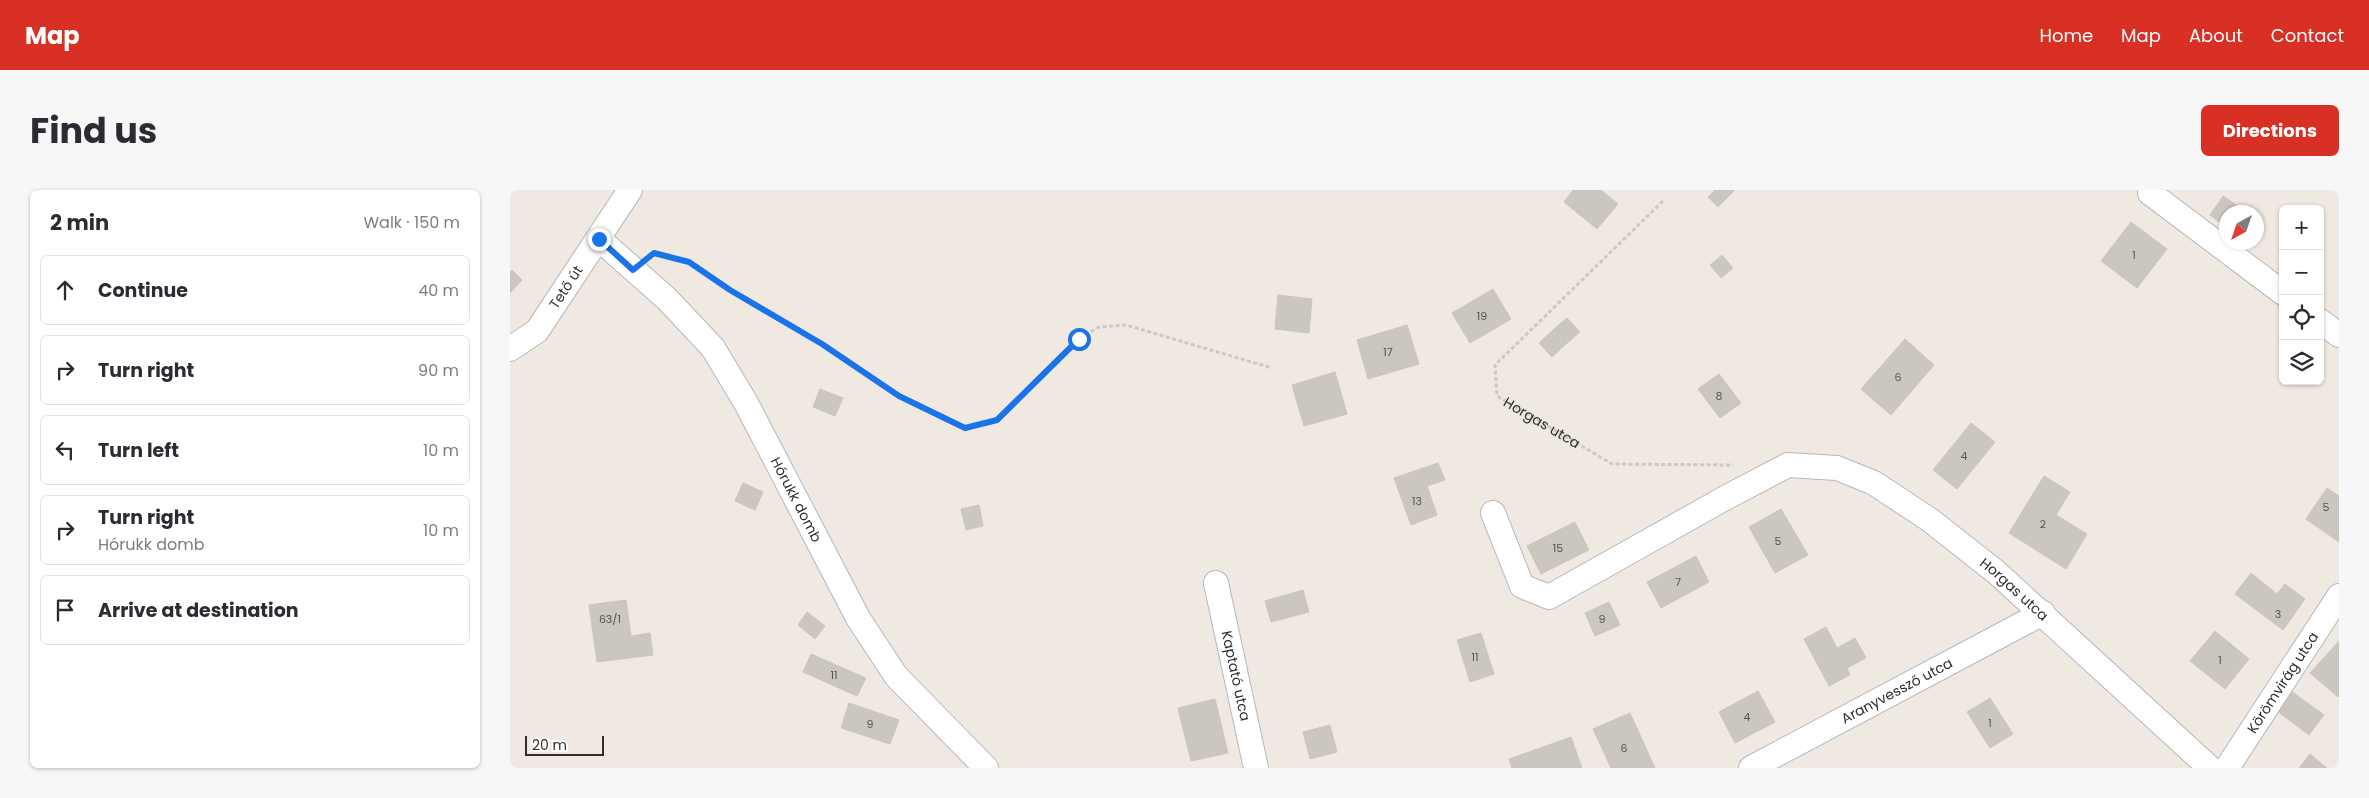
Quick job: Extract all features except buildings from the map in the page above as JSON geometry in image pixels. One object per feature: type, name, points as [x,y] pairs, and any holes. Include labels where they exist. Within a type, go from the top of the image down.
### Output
[{"type":"street","name":"Tető út","points":[[510,349],[537,331],[630,190]]},
{"type":"street","points":[[2150,193],[2279,290]]},
{"type":"street","name":"Hórukk domb","points":[[599,239],[667,299],[713,348],[746,403],[858,618],[896,676],[986,768]]},
{"type":"street","points":[[2324,324],[2339,335]]},
{"type":"street","name":"Horgas utca","points":[[1493,513],[1522,586],[1549,597],[1788,465],[1837,468],[1874,483],[1930,520],[1996,572],[2043,613],[2210,768]]},
{"type":"street","name":"Kaptató utca","points":[[1216,584],[1256,768]]},
{"type":"street","name":"Körömvirág utca","points":[[2227,768],[2339,596]]},
{"type":"street","name":"Aranyvessző utca","points":[[1751,768],[2043,613]]},
{"type":"path","name":"Horgas utca","points":[[1663,201],[1495,365],[1497,396],[1612,464],[1739,465]]},
{"type":"path","points":[[633,270],[654,253],[689,262],[730,290],[822,344],[899,396],[965,428],[997,420],[1079,339],[1099,327],[1126,325],[1272,368]]},
{"type":"route","points":[[599,239],[633,270],[654,253],[689,262],[730,290],[822,344],[899,396],[965,428],[997,420],[1041,379],[1079,339]]}]
